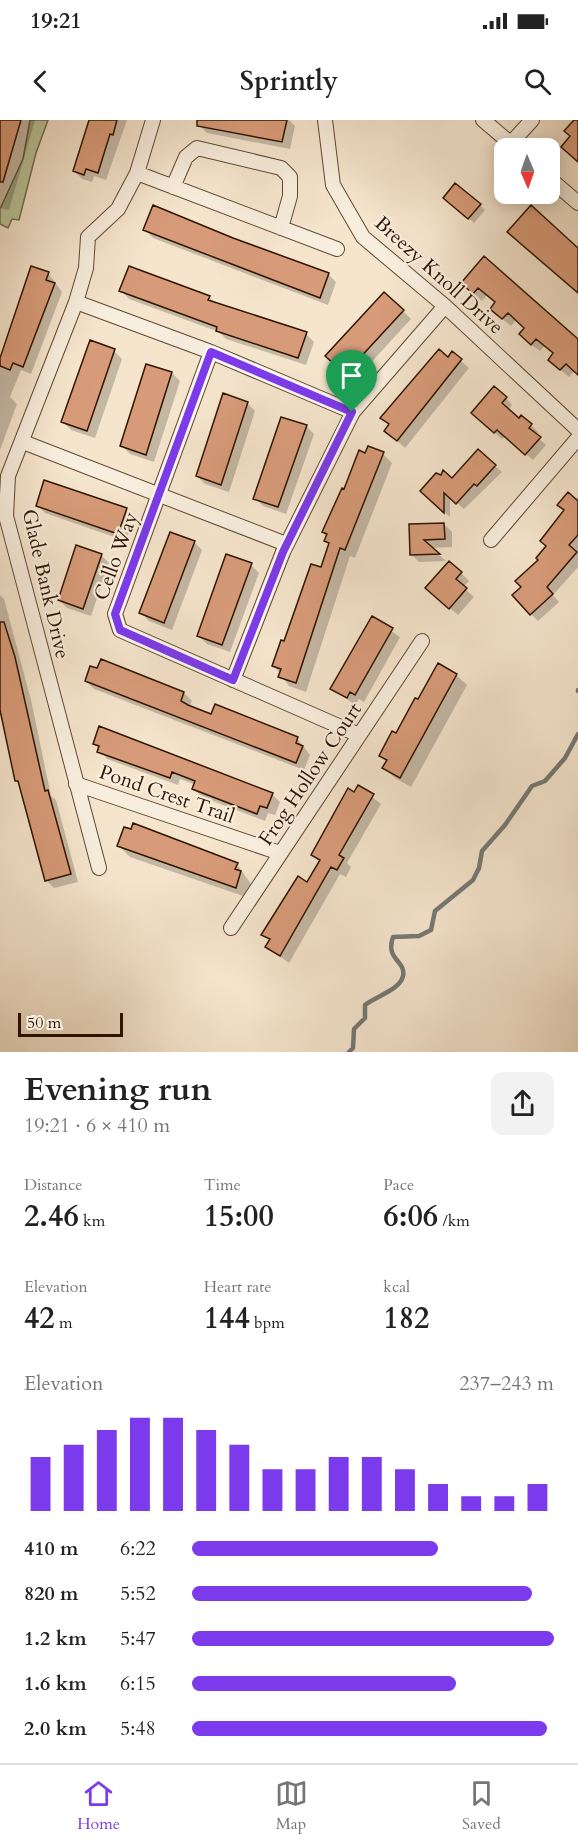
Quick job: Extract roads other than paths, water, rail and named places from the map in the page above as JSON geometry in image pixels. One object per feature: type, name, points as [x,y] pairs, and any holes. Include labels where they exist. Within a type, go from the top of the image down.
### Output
[{"type":"street","name":"Glade Bank Drive","points":[[99,868],[6,516],[8,476],[76,302],[86,268],[88,237],[118,209],[137,173],[153,120]]},
{"type":"street","name":"Breezy Knoll Drive","points":[[325,120],[333,185],[363,237],[445,306],[578,430]]},
{"type":"street","points":[[483,120],[504,138]]},
{"type":"street","points":[[520,138],[532,120]]},
{"type":"street","points":[[173,187],[186,157],[197,148],[281,168],[290,177],[290,196],[281,228]]},
{"type":"street","points":[[137,173],[338,249]]},
{"type":"street","points":[[560,187],[578,203]]},
{"type":"street","points":[[76,302],[211,352],[352,412]]},
{"type":"street","points":[[233,680],[286,544],[352,412],[445,306]]},
{"type":"street","name":"Cello Way","points":[[211,352],[115,614],[120,630],[359,735]]},
{"type":"street","points":[[491,540],[578,438]]},
{"type":"street","points":[[23,442],[286,544]]},
{"type":"street","name":"Frog Hollow Court","points":[[231,928],[422,641]]},
{"type":"street","name":"Pond Crest Trail","points":[[76,784],[280,853]]},
{"type":"waterway","points":[[349,1052],[353,1048],[354,1029],[365,1018],[365,1005],[393,989],[403,976],[402,966],[393,955],[391,945],[393,937],[419,936],[431,930],[435,911],[473,880],[479,868],[482,851],[505,825],[532,786],[545,781],[565,758],[578,734]]}]
